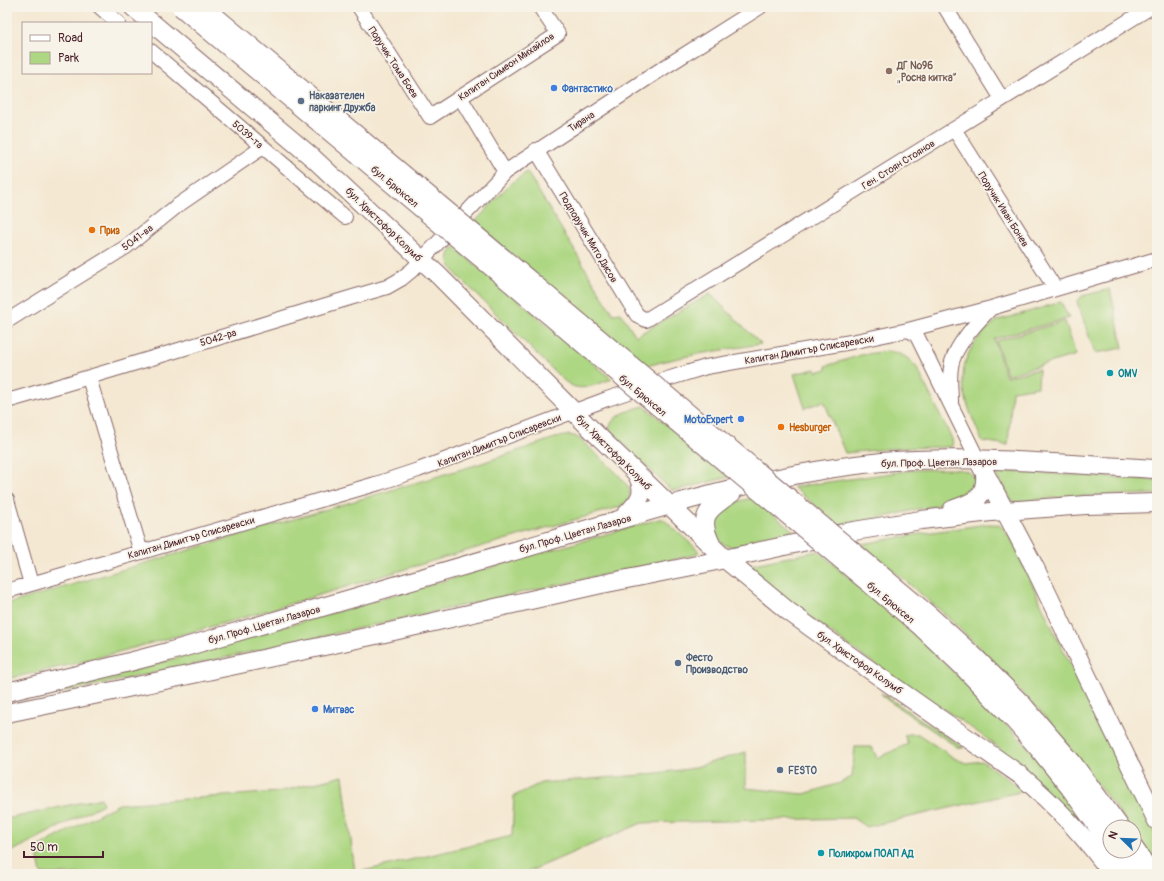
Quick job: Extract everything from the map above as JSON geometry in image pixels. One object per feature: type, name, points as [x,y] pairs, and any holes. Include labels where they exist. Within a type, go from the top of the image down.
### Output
[{"type":"main road","name":"бул. Христофор Колумб","points":[[133,7],[151,22]]},
{"type":"main road","name":"бул. Брюксел","points":[[180,7],[919,625],[962,666],[1016,710],[1072,762],[1114,819]]},
{"type":"main road","name":"бул. Брюксел","points":[[204,7],[930,616],[976,658],[1016,710],[1038,748],[1070,788],[1102,833]]},
{"type":"main road","name":"бул. Христофор Колумб","points":[[152,23],[337,179],[422,260],[573,411],[725,559],[788,611],[1020,775],[1063,814],[1112,874]]},
{"type":"main road","name":"бул. Проф. Цветан Лазаров","points":[[7,692],[110,668],[160,654],[669,505],[798,474],[882,462],[932,460],[981,466],[1006,460],[1157,469]]},
{"type":"main road","points":[[981,466],[1034,566],[1157,821]]},
{"type":"main road","points":[[921,520],[977,500],[983,490],[985,480],[981,466]]},
{"type":"main road","points":[[622,519],[635,505],[641,495],[641,481],[636,473]]},
{"type":"main road","points":[[712,546],[704,526],[706,516],[709,510],[741,487]]},
{"type":"main road","points":[[7,713],[385,633],[597,585],[848,532],[921,520],[1005,511],[1157,503]]},
{"type":"main road","points":[[1034,566],[1027,537],[1028,525],[1030,521],[1037,516],[1064,507]]},
{"type":"main road","points":[[1120,859],[1130,874]]},
{"type":"main road","points":[[1142,859],[1152,874]]},
{"type":"street","points":[[100,7],[117,22]]},
{"type":"street","name":"Поручик Тома Боев","points":[[359,7],[430,117]]},
{"type":"street","name":"Капитан Симеон Михайлов","points":[[430,117],[558,34],[540,7]]},
{"type":"street","name":"Тирана","points":[[422,260],[505,172],[536,150],[760,7]]},
{"type":"street","points":[[945,7],[1002,99]]},
{"type":"street","name":"Ген. Стоян Стоянов","points":[[646,320],[1151,7]]},
{"type":"street","name":"5039-та","points":[[152,52],[345,217]]},
{"type":"street","points":[[460,97],[505,172]]},
{"type":"street","name":"Поручик Иван Бонев","points":[[954,129],[1055,288]]},
{"type":"street","name":"5041-ва","points":[[7,321],[126,246],[177,206],[263,147]]},
{"type":"street","name":"Подпоручик Мито Дисов","points":[[536,150],[637,315],[646,320]]},
{"type":"street","name":"Капитан Димитър Списаревски","points":[[7,591],[380,483],[573,411],[706,367],[851,342],[908,330],[991,308],[1157,259]]},
{"type":"street","name":"5042-ра","points":[[7,401],[89,378],[260,324],[387,287],[401,279],[422,260]]},
{"type":"street","points":[[951,406],[950,366],[958,347],[974,326],[991,308]]},
{"type":"street","points":[[908,330],[914,332],[917,336],[981,466]]},
{"type":"street","points":[[89,378],[141,552]]},
{"type":"street","points":[[7,500],[31,584]]},
{"type":"green space","points":[[527,172],[613,314],[621,313],[636,336],[710,294],[761,344],[689,356],[647,366],[474,223],[509,185]]},
{"type":"green space","points":[[454,247],[612,379],[596,385],[579,388],[574,387],[564,380],[457,275],[448,258]]},
{"type":"green space","points":[[1110,289],[1123,348],[1095,353],[1077,302],[1082,296]]},
{"type":"green space","points":[[1061,302],[1069,318],[994,339],[1006,377],[1039,369],[1038,387],[1012,391],[1008,445],[982,441],[967,403],[964,390],[964,365],[969,353],[977,340],[997,321]]},
{"type":"green space","points":[[1065,321],[1076,355],[1007,375],[996,341]]},
{"type":"green space","points":[[886,351],[903,356],[911,361],[917,368],[952,439],[952,446],[897,448],[845,453],[824,401],[805,408],[794,374],[815,369],[816,372],[827,369],[826,366],[861,355]]},
{"type":"green space","points":[[644,406],[729,477],[677,490],[671,490],[609,429],[611,424],[618,416]]},
{"type":"green space","points":[[570,435],[577,437],[582,441],[610,466],[624,481],[630,493],[625,504],[246,617],[78,663],[7,679],[7,604],[479,464],[555,438]]},
{"type":"green space","points":[[913,470],[963,470],[968,472],[974,477],[978,487],[960,502],[839,525],[793,487]]},
{"type":"green space","points":[[999,471],[1157,480],[1157,494],[1068,497],[1014,502],[1011,500],[997,474]]},
{"type":"green space","points":[[753,498],[796,533],[734,547],[723,544],[717,536],[711,515],[725,504]]},
{"type":"green space","points":[[663,519],[698,550],[698,554],[150,674],[38,696],[38,694],[148,666]]},
{"type":"green space","points":[[994,524],[999,525],[1007,535],[1010,536],[1056,636],[1157,838],[1157,866],[1142,844],[1142,819],[1124,819],[1052,724],[981,649],[941,611],[862,544],[919,534]]},
{"type":"green space","points":[[818,551],[919,638],[1026,745],[1079,812],[1102,845],[1102,850],[1023,767],[962,721],[877,665],[815,621],[751,569],[750,567],[754,564]]},
{"type":"green space","points":[[881,693],[964,748],[957,747],[886,699]]},
{"type":"green space","points":[[918,734],[954,758],[966,763],[982,761],[1024,791],[866,827],[853,818],[642,823],[523,874],[41,874],[36,848],[119,804],[278,792],[343,776],[355,873],[512,836],[514,796],[541,783],[641,775],[689,769],[746,752],[746,788],[804,794],[840,783],[852,777],[855,747],[872,747],[877,758],[908,744],[904,735]]},
{"type":"green space","points":[[101,798],[103,804],[7,854],[7,819]]},
{"type":"place","name":"ДГ №96 „Росна китка“","points":[[889,71]]},
{"type":"place","name":"Фантастико","points":[[554,88]]},
{"type":"place","name":"Наказателен паркинг Дружба","points":[[301,101]]},
{"type":"place","name":"Приз","points":[[92,230]]},
{"type":"place","name":"OMV","points":[[1110,373]]},
{"type":"place","name":"MotoExpert","points":[[741,419]]},
{"type":"place","name":"Hesburger","points":[[781,427]]},
{"type":"place","name":"Фесто Производство","points":[[678,663]]},
{"type":"place","name":"Митвас","points":[[315,709]]},
{"type":"place","name":"FESTO","points":[[780,770]]},
{"type":"place","name":"Полихром ПОАП АД","points":[[821,853]]}]
